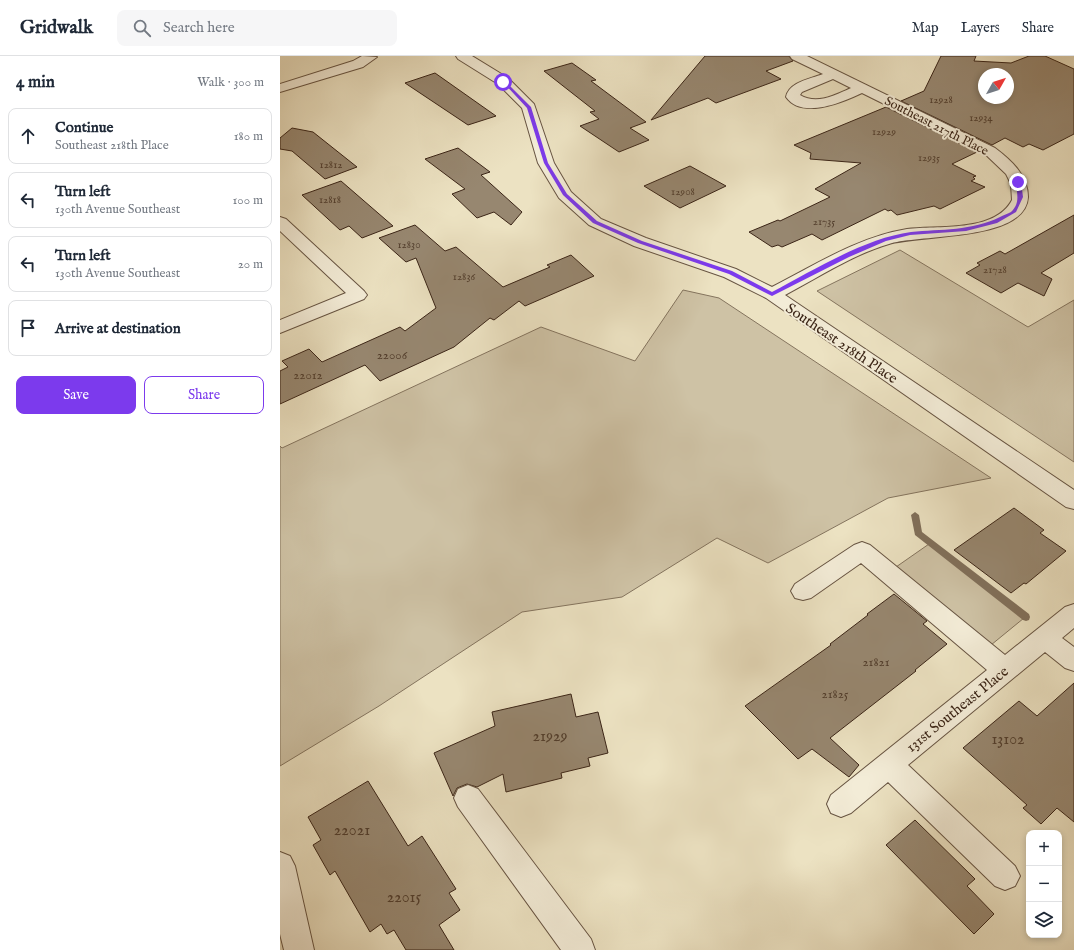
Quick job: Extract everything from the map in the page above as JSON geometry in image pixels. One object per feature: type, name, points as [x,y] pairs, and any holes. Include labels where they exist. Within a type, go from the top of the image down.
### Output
[{"type":"street","points":[[280,88],[358,64],[371,56]]},
{"type":"street","name":"Southeast 218th Place","points":[[463,56],[503,82],[529,107],[546,163],[565,195],[595,222],[640,242],[730,272],[772,294],[1074,502]]},
{"type":"street","name":"Southeast 217th Place","points":[[772,294],[847,256],[884,240],[910,234],[966,230],[995,222],[1013,212],[1021,197],[1018,182],[1009,166],[990,151],[797,56]]},
{"type":"street","points":[[834,74],[797,89],[793,96],[799,102],[819,104],[862,88]]},
{"type":"street","points":[[280,222],[358,295],[280,327]]},
{"type":"street","points":[[803,591],[862,552],[1005,670]]},
{"type":"street","name":"131st Southeast Place","points":[[841,804],[1074,614]]},
{"type":"street","points":[[1045,638],[1074,660]]},
{"type":"street","points":[[888,765],[1005,876]]},
{"type":"street","points":[[468,798],[580,950]]},
{"type":"street","points":[[280,866],[299,950]]},
{"type":"shaded area","points":[[900,250],[1028,327],[1074,300],[1074,462],[817,291]]},
{"type":"shaded area","points":[[683,290],[719,298],[991,478],[888,498],[768,563],[717,538],[622,597],[522,612],[379,706],[280,766],[280,446],[282,448],[541,327],[635,361]]},
{"type":"shaded area","points":[[929,544],[1024,618],[991,645],[896,567]]},
{"type":"building","points":[[705,56],[789,56],[793,61],[766,71],[781,79],[716,103],[708,98],[651,120]]},
{"type":"building","points":[[941,56],[976,56],[974,61],[1011,63],[1029,56],[1045,56],[1074,69],[1074,134],[1043,150],[1029,144],[1023,147],[1005,138],[992,145],[901,101],[924,91]]},
{"type":"building","points":[[572,63],[596,80],[591,81],[646,122],[630,128],[649,140],[619,152],[580,126],[599,119],[590,112],[595,111],[544,71]]},
{"type":"building","points":[[435,73],[496,116],[468,125],[405,83]]},
{"type":"building","points":[[886,107],[977,152],[952,164],[976,176],[973,177],[975,179],[971,181],[985,187],[940,209],[934,206],[897,215],[891,210],[888,211],[885,209],[822,240],[812,234],[782,247],[778,245],[772,247],[749,232],[778,220],[780,221],[830,197],[815,189],[861,163],[810,159],[811,153],[794,145]]},
{"type":"building","points":[[292,128],[313,132],[357,167],[325,179],[292,151],[280,149],[280,138]]},
{"type":"building","points":[[458,148],[490,172],[481,175],[522,212],[511,225],[494,212],[477,218],[452,194],[465,189],[425,159]]},
{"type":"building","points":[[690,166],[726,186],[680,208],[644,186]]},
{"type":"building","points":[[341,181],[393,226],[362,238],[349,226],[340,230],[302,195]]},
{"type":"building","points":[[1074,215],[1074,253],[1041,273],[1052,279],[1044,296],[1018,283],[1001,293],[966,273],[980,265],[977,263],[1000,251],[1005,254]]},
{"type":"building","points":[[415,225],[445,251],[456,247],[503,287],[550,267],[547,265],[571,255],[594,276],[525,306],[519,301],[494,320],[490,318],[454,347],[380,381],[365,365],[280,404],[280,371],[288,367],[282,361],[309,349],[322,362],[400,327],[405,331],[436,308],[416,258],[406,262],[379,238]]},
{"type":"building","points":[[1014,508],[1044,530],[1040,533],[1066,551],[1026,584],[1024,583],[1011,593],[954,550]]},
{"type":"building","points":[[894,594],[927,621],[923,624],[947,644],[915,670],[916,671],[830,738],[859,765],[849,777],[812,749],[798,759],[745,706],[831,645],[830,644],[868,615],[867,614]]},
{"type":"building","points":[[1074,683],[1074,822],[1057,808],[1041,824],[1023,808],[1027,805],[963,748],[1019,701],[1037,716]]},
{"type":"building","points":[[571,694],[576,717],[598,712],[608,753],[588,758],[590,766],[561,773],[562,778],[506,792],[503,774],[477,787],[467,784],[457,788],[453,796],[434,753],[495,726],[492,712]]},
{"type":"building","points":[[368,781],[408,846],[422,836],[456,889],[449,893],[460,910],[439,925],[454,950],[406,950],[394,930],[387,934],[381,924],[370,932],[335,871],[330,875],[313,845],[321,840],[308,817]]},
{"type":"building","points":[[915,820],[975,879],[967,886],[994,914],[974,934],[886,845]]},
{"type":"waterway","points":[[915,515],[918,533],[1026,617]]},
{"type":"route","points":[[503,82],[529,107],[546,163],[565,195],[595,222],[640,242],[730,272],[772,294],[847,256],[884,240],[910,234],[966,230],[995,222],[1013,212],[1021,197],[1018,182]]}]
